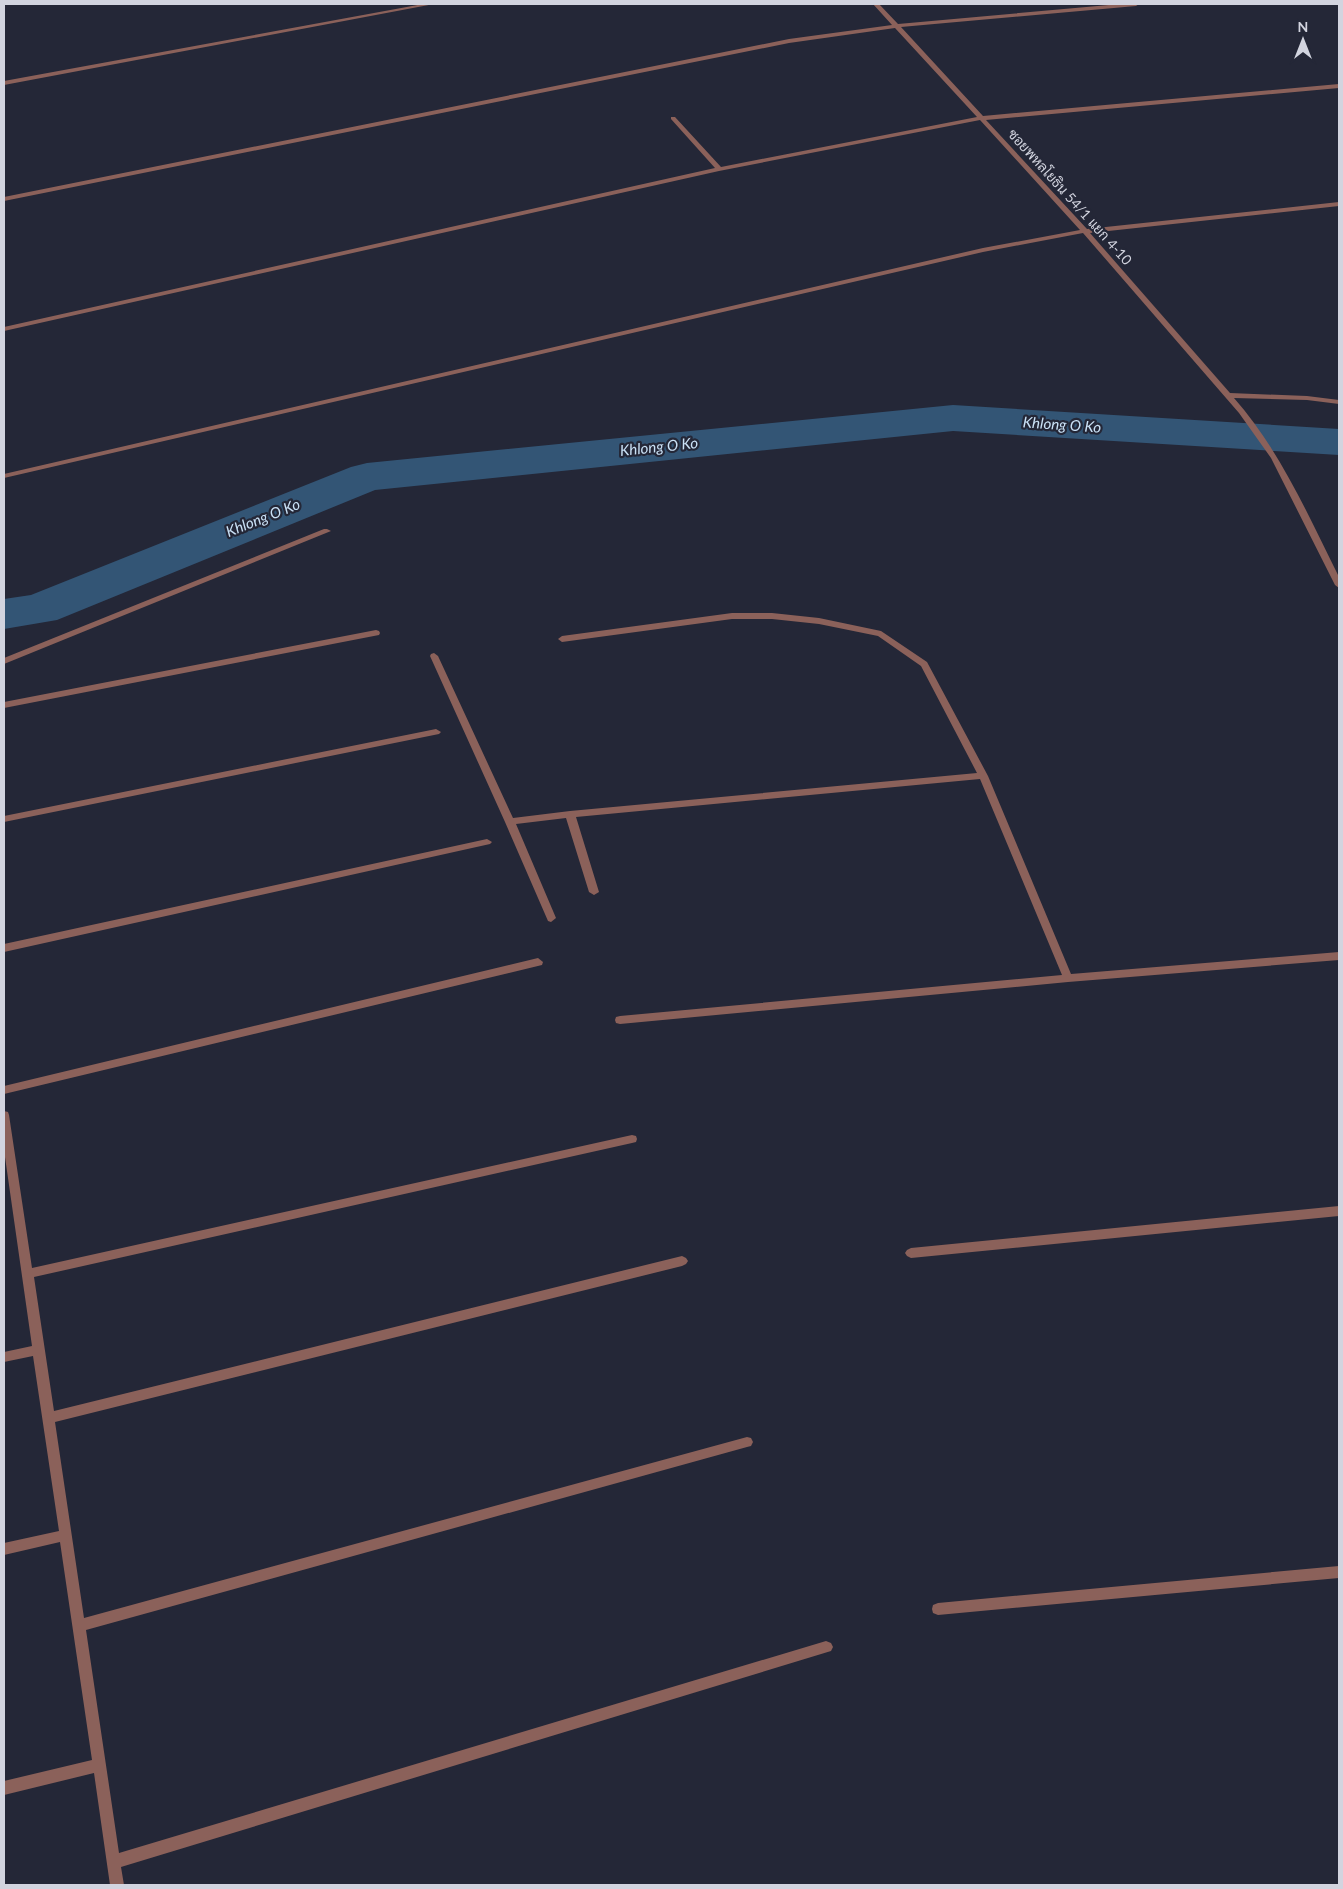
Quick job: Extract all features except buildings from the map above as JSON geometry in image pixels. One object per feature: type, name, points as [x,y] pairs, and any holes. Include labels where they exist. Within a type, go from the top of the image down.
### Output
[{"type":"street","points":[[4,83],[431,4]]},
{"type":"street","name":"ซอยพหลโยธิน 54/1 แยก 4-10","points":[[876,4],[1085,230],[1242,411],[1275,458],[1339,585]]},
{"type":"street","points":[[4,199],[789,41],[896,26],[1136,4]]},
{"type":"street","points":[[4,329],[719,169],[982,118],[1339,86]]},
{"type":"street","points":[[674,118],[719,169]]},
{"type":"street","points":[[4,476],[983,250],[1085,230],[1339,204]]},
{"type":"street","points":[[1228,395],[1306,398],[1339,402]]},
{"type":"street","points":[[4,660],[327,531]]},
{"type":"street","points":[[562,638],[732,616],[772,616],[819,621],[882,634],[924,664],[983,776],[1068,978]]},
{"type":"street","points":[[4,705],[376,632]]},
{"type":"street","points":[[434,656],[510,822],[551,918]]},
{"type":"street","points":[[4,819],[436,732]]},
{"type":"street","points":[[510,822],[570,814],[983,776]]},
{"type":"street","points":[[570,814],[594,892]]},
{"type":"street","points":[[4,948],[487,842]]},
{"type":"street","points":[[620,1020],[1068,978],[1339,956]]},
{"type":"street","points":[[4,1090],[538,962]]},
{"type":"street","points":[[4,1115],[117,1885]]},
{"type":"street","points":[[27,1274],[632,1139]]},
{"type":"street","points":[[911,1253],[1339,1212]]},
{"type":"street","points":[[48,1418],[682,1261]]},
{"type":"street","points":[[4,1357],[38,1350]]},
{"type":"street","points":[[79,1626],[747,1442]]},
{"type":"street","points":[[4,1549],[65,1535]]},
{"type":"street","points":[[938,1609],[1339,1572]]},
{"type":"street","points":[[113,1862],[826,1647]]},
{"type":"street","points":[[4,1788],[99,1765]]},
{"type":"waterway","name":"Khlong O Ko","points":[[4,614],[40,609],[367,477],[953,418],[1339,442]]}]
